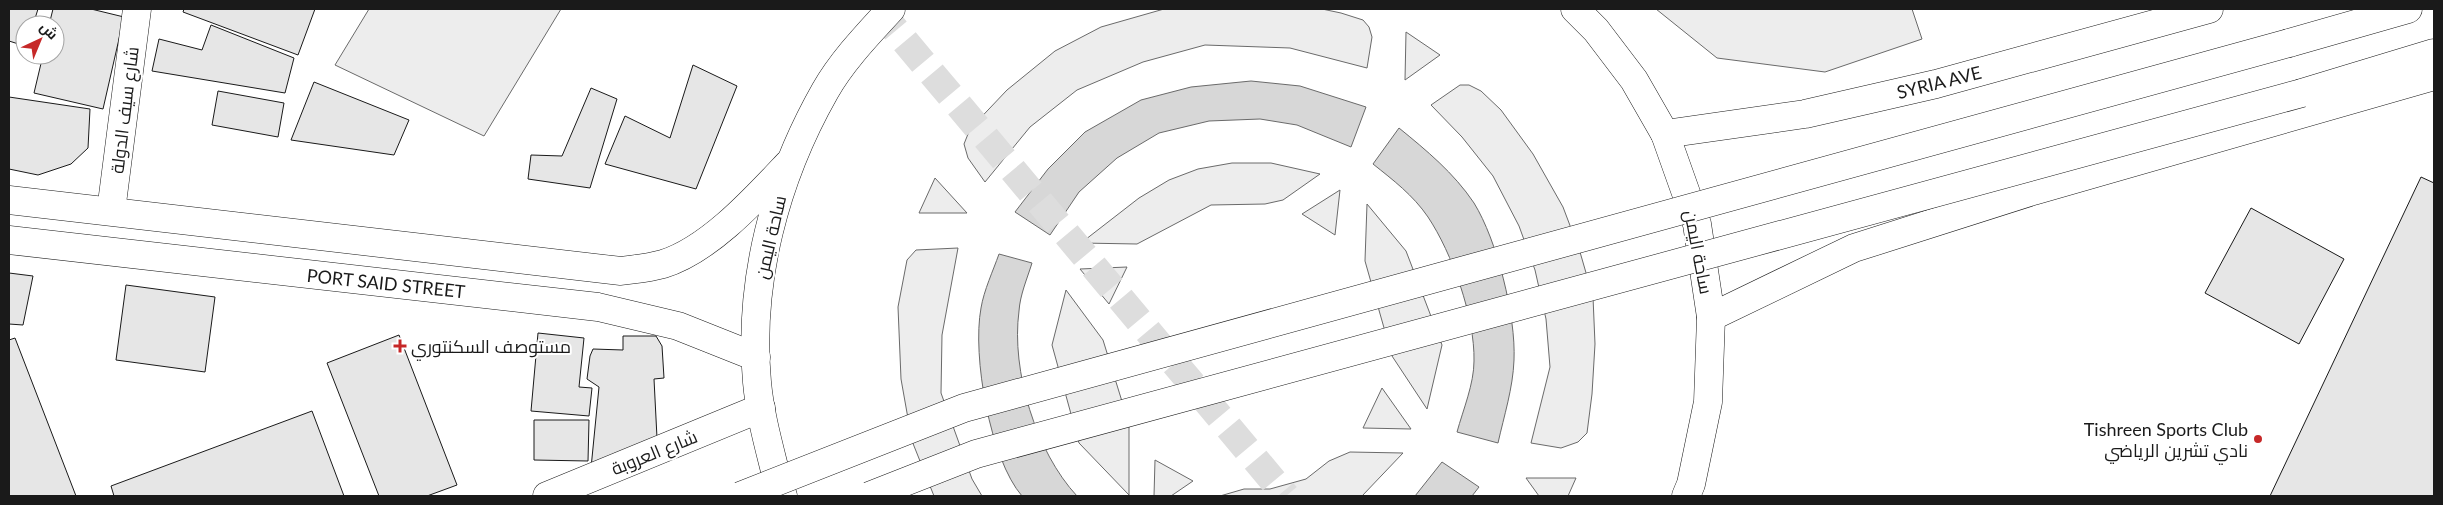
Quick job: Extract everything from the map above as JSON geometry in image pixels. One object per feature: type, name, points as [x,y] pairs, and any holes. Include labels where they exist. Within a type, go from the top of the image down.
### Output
[{"type":"main road","name":"شارع سيف الدولة","points":[[111,212],[137,9]]},
{"type":"main road","points":[[866,35],[877,9]]},
{"type":"main road","name":"ساحة اليمن","points":[[783,496],[778,483],[761,408],[756,358],[758,292],[769,227],[788,164],[825,90],[866,35],[891,9]]},
{"type":"main road","name":"ساحة اليمن","points":[[1575,9],[1596,30],[1634,80],[1665,134],[1697,224],[1711,317],[1708,402],[1691,484],[1686,496]]},
{"type":"main road","name":"SYRIA AVE","points":[[1665,134],[1805,114],[1936,84],[2209,9]]},
{"type":"main road","points":[[740,496],[964,408],[2408,9]]},
{"type":"main road","points":[[869,496],[976,454],[2302,93],[2434,53]]},
{"type":"main road","points":[[1711,317],[1854,248],[2033,191],[2434,76]]},
{"type":"main road","points":[[9,200],[621,271],[664,264],[704,243],[750,204],[788,164]]},
{"type":"main road","name":"PORT SAID STREET","points":[[9,240],[598,307],[678,326],[756,358]]},
{"type":"main road","name":"شارع العروبة","points":[[547,496],[761,408]]},
{"type":"shaded area","points":[[369,9],[561,9],[484,136],[335,65]]},
{"type":"shaded area","points":[[1164,9],[1322,9],[1341,13],[1363,20],[1369,27],[1372,37],[1367,68],[1290,48],[1205,45],[1143,62],[1077,90],[1030,127],[985,182],[968,158],[964,144],[970,129],[1007,90],[1055,51],[1101,27]]},
{"type":"shaded area","points":[[1656,9],[1912,9],[1922,39],[1825,72],[1717,58]]},
{"type":"shaded area","points":[[1406,32],[1440,55],[1405,80]]},
{"type":"shaded area","points":[[1251,81],[1300,86],[1366,107],[1351,147],[1297,125],[1260,119],[1209,121],[1159,133],[1117,158],[1079,192],[1050,235],[1015,212],[1048,169],[1085,132],[1141,100],[1191,87]]},
{"type":"shaded area","points":[[1460,85],[1469,85],[1481,91],[1501,110],[1533,154],[1563,207],[1580,252],[1593,297],[1595,344],[1587,433],[1578,442],[1561,448],[1531,443],[1550,367],[1546,319],[1535,270],[1519,226],[1493,176],[1462,137],[1431,105]]},
{"type":"shaded area","points":[[1399,128],[1439,162],[1466,192],[1482,219],[1497,257],[1508,301],[1514,342],[1510,391],[1498,443],[1457,432],[1474,370],[1471,325],[1453,267],[1428,217],[1409,195],[1373,164]]},
{"type":"shaded area","points":[[1232,163],[1271,163],[1320,174],[1283,200],[1265,204],[1211,205],[1137,244],[1081,243],[1139,198],[1169,180],[1198,169]]},
{"type":"shaded area","points":[[935,178],[967,213],[919,213]]},
{"type":"shaded area","points":[[1340,190],[1335,235],[1302,214]]},
{"type":"shaded area","points":[[1367,204],[1406,251],[1442,345],[1427,409],[1392,356],[1365,261]]},
{"type":"shaded area","points":[[958,248],[942,335],[941,393],[972,479],[982,496],[934,496],[912,441],[901,379],[898,307],[907,260],[916,250]]},
{"type":"shaded area","points":[[999,254],[1032,263],[1022,293],[1019,311],[1019,359],[1023,384],[1030,410],[1050,457],[1062,478],[1077,496],[1022,496],[1001,458],[986,406],[979,352],[981,308],[984,294]]},
{"type":"shaded area","points":[[1127,267],[1109,304],[1080,269]]},
{"type":"shaded area","points":[[1066,290],[1103,340],[1129,424],[1129,495],[1079,443],[1052,345]]},
{"type":"shaded area","points":[[1382,388],[1411,429],[1363,428]]},
{"type":"shaded area","points":[[1350,452],[1403,453],[1362,496],[1220,496],[1244,489],[1270,489],[1306,479],[1329,461]]},
{"type":"shaded area","points":[[1155,460],[1193,481],[1171,496],[1154,496]]},
{"type":"shaded area","points":[[1442,462],[1479,487],[1472,496],[1415,496]]},
{"type":"shaded area","points":[[1526,478],[1576,478],[1568,496],[1539,496]]},
{"type":"building","points":[[9,9],[38,9],[36,15],[15,15],[15,43],[9,41]]},
{"type":"building","points":[[53,9],[91,9],[124,17],[103,109],[34,93],[41,65],[65,65],[65,15],[52,15]]},
{"type":"building","points":[[184,9],[315,9],[298,55],[183,12]]},
{"type":"building","points":[[211,25],[294,58],[285,93],[152,71],[159,39],[202,50]]},
{"type":"building","points":[[693,65],[737,86],[696,189],[605,164],[625,116],[670,138]]},
{"type":"building","points":[[314,82],[409,120],[394,155],[291,140]]},
{"type":"building","points":[[591,88],[617,99],[590,188],[528,179],[531,155],[562,156]]},
{"type":"building","points":[[218,91],[284,103],[278,137],[212,125]]},
{"type":"building","points":[[9,97],[90,109],[88,148],[71,164],[38,175],[9,169]]},
{"type":"building","points":[[2421,177],[2434,183],[2434,496],[2270,496]]},
{"type":"building","points":[[2251,208],[2344,259],[2299,344],[2205,293]]},
{"type":"building","points":[[9,273],[33,276],[23,325],[9,324]]},
{"type":"building","points":[[126,285],[215,297],[205,372],[116,360]]},
{"type":"building","points":[[538,333],[584,338],[579,387],[592,388],[589,416],[531,411]]},
{"type":"building","points":[[399,335],[457,485],[427,496],[379,496],[327,363]]},
{"type":"building","points":[[623,336],[656,336],[662,346],[664,378],[654,379],[657,438],[591,468],[599,387],[587,379],[590,356],[593,349],[623,350]]},
{"type":"building","points":[[15,338],[76,496],[9,496],[9,340]]},
{"type":"building","points":[[312,411],[344,496],[114,496],[111,486]]},
{"type":"building","points":[[534,420],[589,420],[588,461],[534,460]]},
{"type":"tunnel","points":[[878,9],[1286,496]]},
{"type":"place","name":"مستوصف السكنتوري","points":[[400,346]]},
{"type":"place","name":"Tishreen Sports Club نادي تشرين الرياضي","points":[[2258,439]]}]
